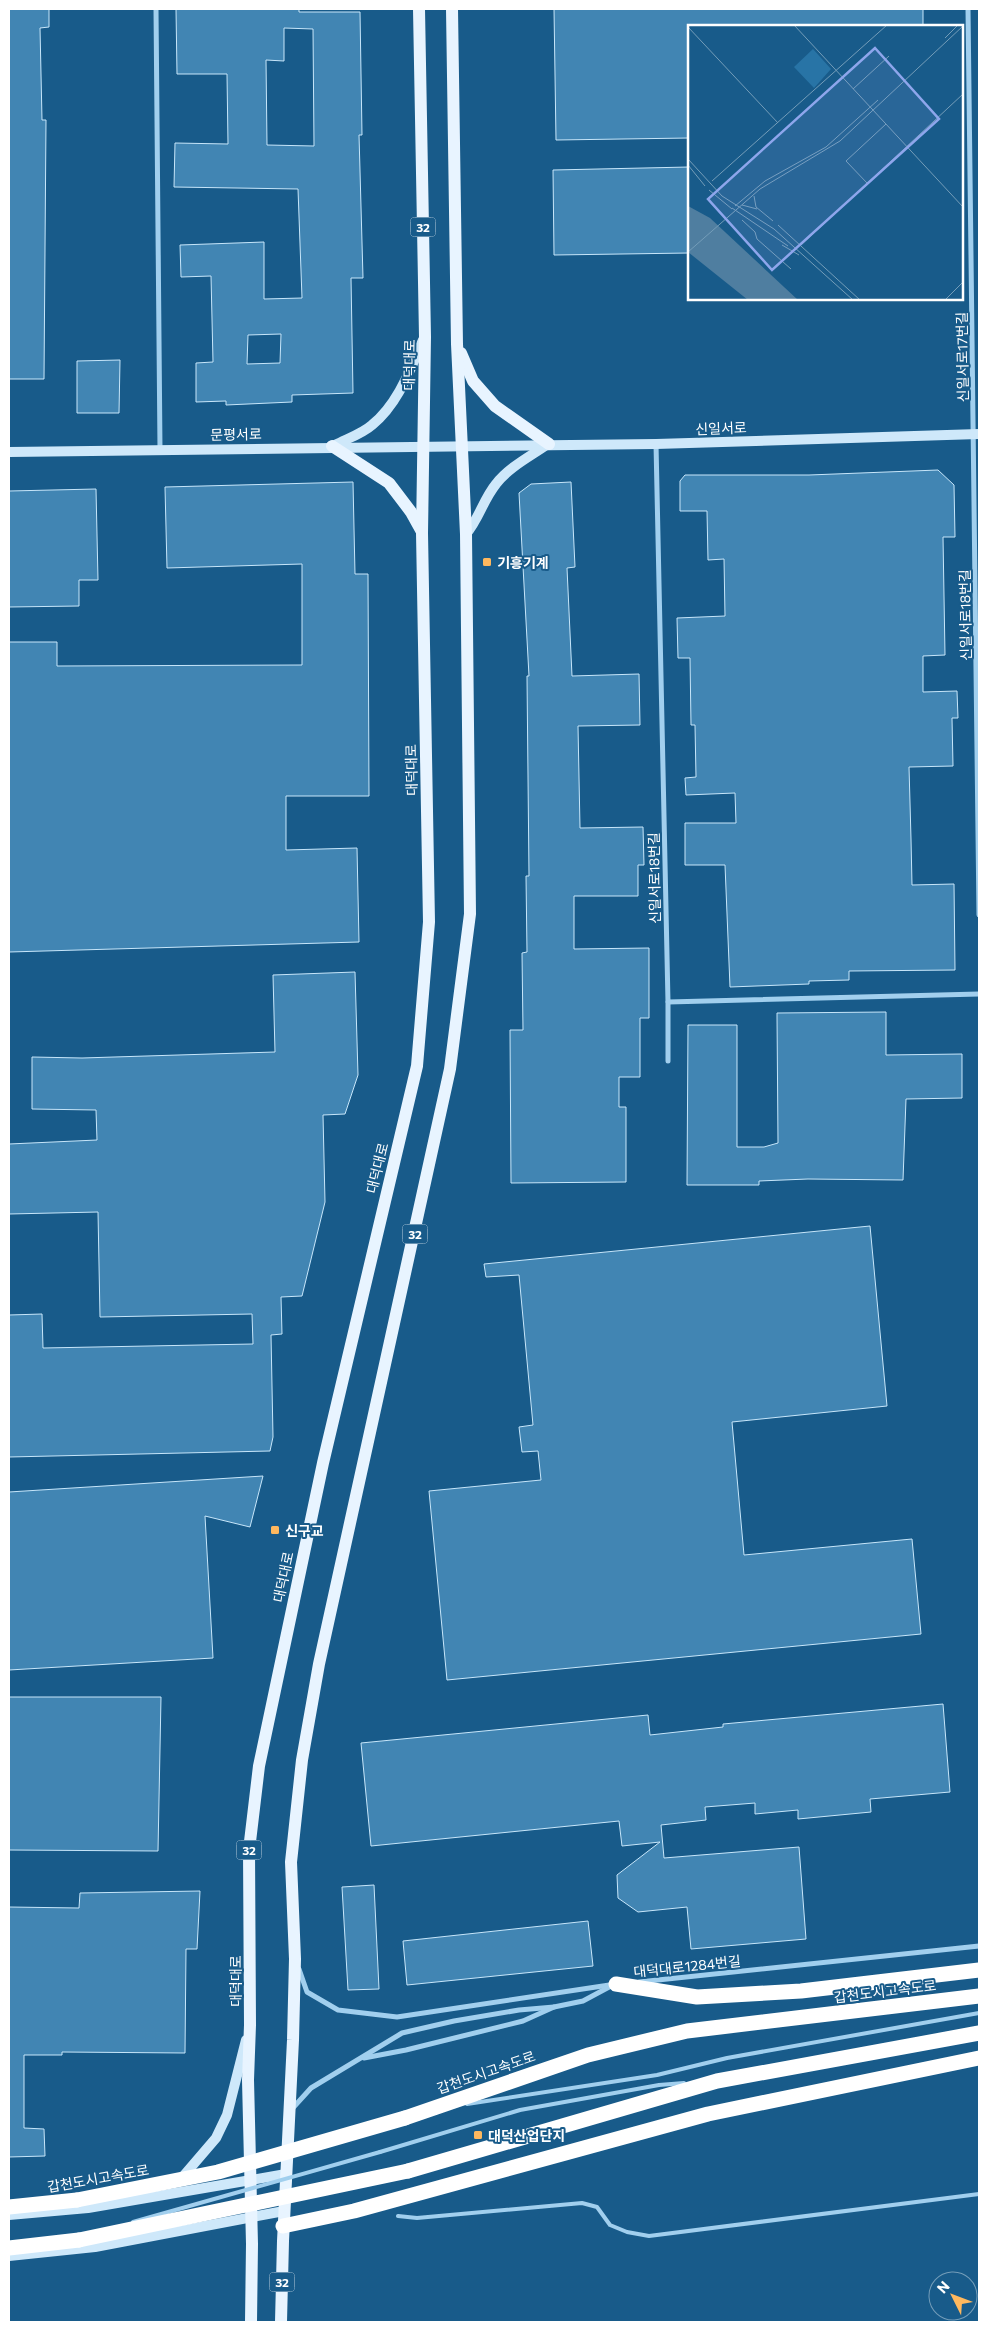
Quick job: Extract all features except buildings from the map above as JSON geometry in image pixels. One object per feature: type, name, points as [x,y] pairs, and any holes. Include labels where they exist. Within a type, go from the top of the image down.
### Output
[{"type":"highway","points":[[616,1984],[698,1997],[801,1991],[979,1970]]},
{"type":"highway","name":"갑천도시고속도로","points":[[9,2207],[76,2200],[218,2172],[405,2118],[588,2055],[687,2031],[979,1996]]},
{"type":"highway","points":[[9,2248],[79,2240],[408,2171],[716,2081],[979,2033]]},
{"type":"highway","points":[[284,2218],[354,2211],[708,2114],[979,2058]]},
{"type":"main road","name":"대덕대로","points":[[251,2322],[252,2244],[248,2080],[250,2025],[249,1850],[259,1766],[323,1463],[416,1066],[428,922],[422,532],[425,337],[419,9]]},
{"type":"main road","name":"32","points":[[281,2322],[295,1959],[291,1862],[302,1760],[319,1664],[450,1069],[470,914],[466,534],[457,344],[452,9]]},
{"type":"main road","points":[[422,532],[412,512],[389,483],[332,446],[371,426],[390,407],[405,382],[425,337]]},
{"type":"main road","points":[[457,344],[473,381],[495,406],[549,444],[514,467],[496,484],[473,526],[466,534]]},
{"type":"main road","name":"신일서로","points":[[463,446],[656,444],[977,434]]},
{"type":"main road","name":"문평서로","points":[[9,452],[332,446],[463,446]]},
{"type":"main road","points":[[167,2195],[216,2138],[227,2115],[250,2025]]},
{"type":"main road","points":[[9,2215],[88,2208],[286,2174]]},
{"type":"main road","points":[[9,2256],[95,2247],[251,2218],[284,2218]]},
{"type":"street","points":[[156,9],[160,449]]},
{"type":"street","name":"신일서로17번길","points":[[968,9],[977,434]]},
{"type":"street","name":"신일서로18번길","points":[[977,434],[979,915]]},
{"type":"street","name":"신일서로18번길","points":[[656,444],[668,1061]]},
{"type":"street","points":[[668,1002],[979,994]]},
{"type":"street","name":"대덕대로1284번길","points":[[295,1959],[307,1992],[338,2010],[397,2017],[616,1984],[979,1946]]},
{"type":"street","points":[[290,2112],[311,2088],[402,2034],[473,2017],[554,2007],[583,2001],[616,1984]]},
{"type":"street","points":[[358,2059],[406,2050],[523,2020],[554,2007]]},
{"type":"lane","points":[[431,2108],[510,2099],[657,2075],[736,2056],[979,2013]]},
{"type":"lane","points":[[79,2240],[154,2214],[380,2152],[520,2110],[659,2085],[716,2081]]},
{"type":"lane","points":[[398,2216],[417,2218],[582,2203],[597,2207],[610,2225],[627,2232],[649,2236],[979,2194]]},
{"type":"place","name":"기흥기계","points":[[487,562]]},
{"type":"place","name":"신구교","points":[[275,1530]]},
{"type":"place","name":"대덕산업단지","points":[[478,2135]]}]
